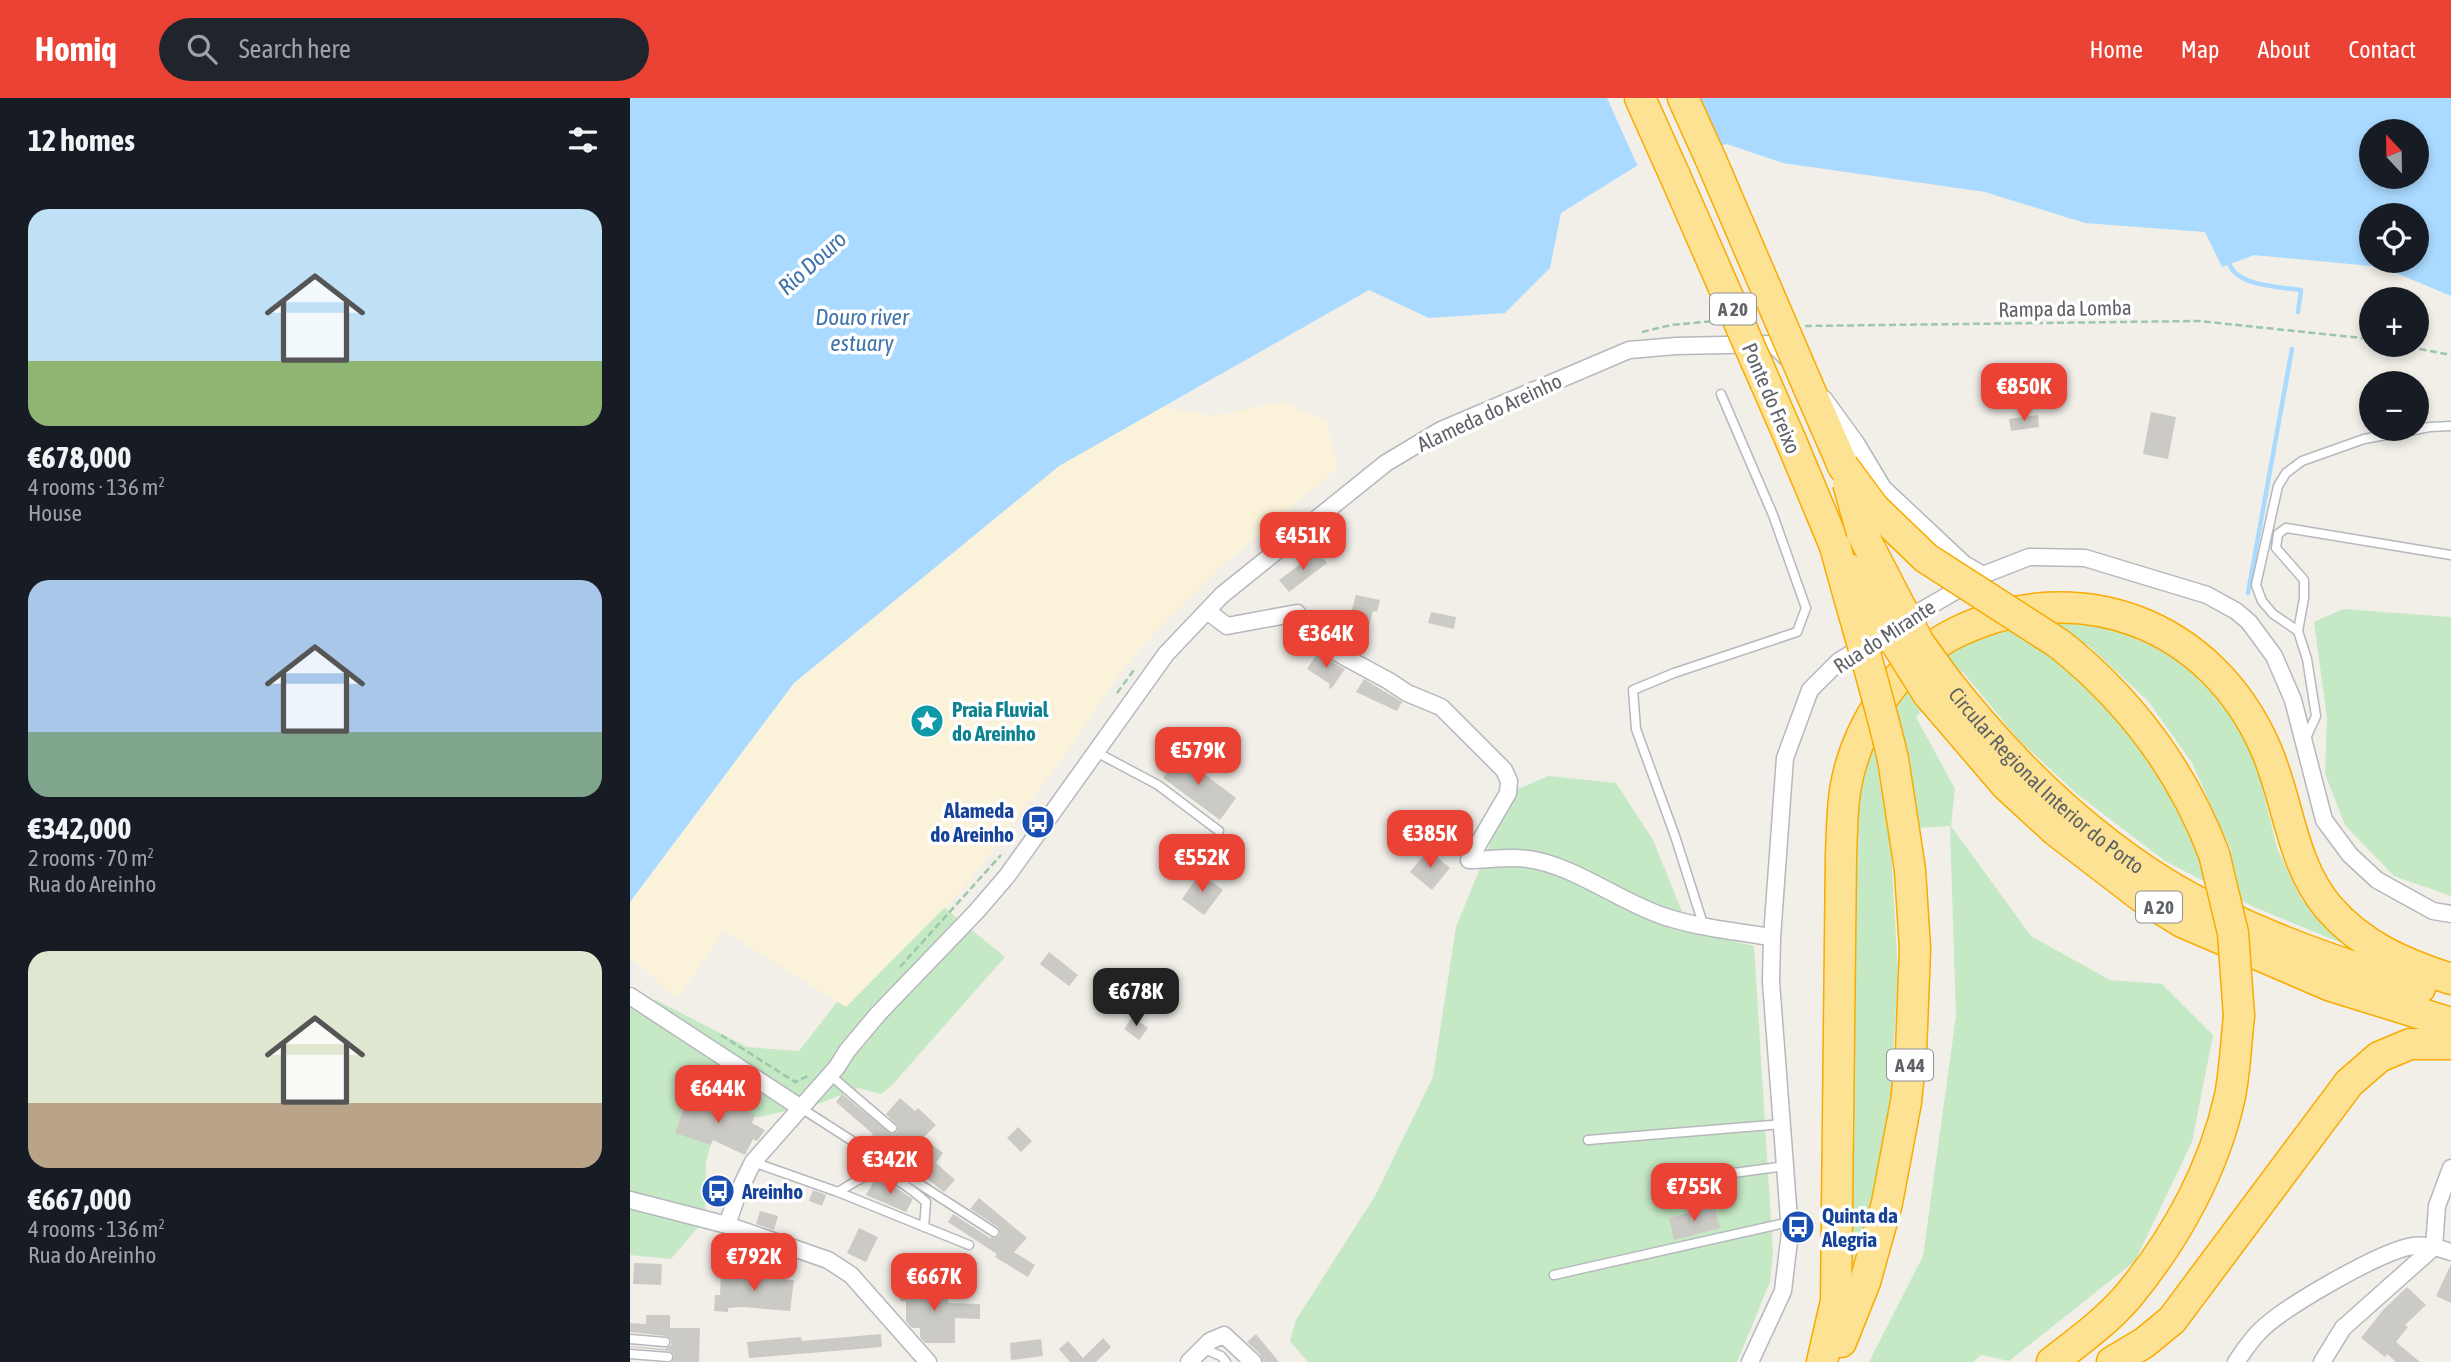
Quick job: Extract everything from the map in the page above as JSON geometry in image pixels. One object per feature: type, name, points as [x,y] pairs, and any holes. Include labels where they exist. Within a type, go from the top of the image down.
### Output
[{"type":"highway","name":"Ponte do Freixo","points":[[1640,98],[1835,546]]},
{"type":"highway","name":"Ponte do Freixo","points":[[1683,98],[1843,466]]},
{"type":"highway","name":"Circular Regional Interior do Porto","points":[[1843,466],[1862,533],[1919,643],[1937,687],[1992,736],[2073,816],[2160,880],[2197,901],[2345,964],[2451,997]]},
{"type":"highway","points":[[1843,466],[1874,508],[1926,558],[2058,643],[2100,678],[2146,728],[2179,777],[2214,854],[2233,933],[2239,1016],[2230,1095],[2218,1140],[2200,1185],[2181,1222],[2129,1295],[2100,1324],[2052,1362]]},
{"type":"highway","name":"Circular Regional Interior do Porto","points":[[1835,546],[2006,785],[2056,831],[2142,897],[2182,922],[2331,986],[2451,1023]]},
{"type":"highway","name":"A 44","points":[[1833,1362],[1865,1282],[1887,1203],[1906,1102],[1911,1053],[1915,949],[1910,870],[1893,759],[1835,546]]},
{"type":"highway","points":[[1822,1362],[1836,1301],[1844,792],[1851,762],[1866,726],[1892,686],[1948,636],[1979,621],[2015,611],[2076,606],[2119,614],[2176,639],[2215,670],[2244,706],[2266,749],[2293,841],[2308,876],[2329,908],[2366,942],[2380,951],[2410,966],[2451,979]]},
{"type":"highway","points":[[2112,1362],[2144,1343],[2172,1320],[2349,1083],[2379,1057],[2410,1044],[2451,1044]]},
{"type":"street","name":"Alameda do Areinho","points":[[727,1225],[753,1162],[830,1075],[878,1014],[1007,876],[1166,654],[1222,595],[1299,531],[1386,463],[1441,430],[1629,350],[1773,344],[1831,405],[1883,488],[1964,565],[1983,575]]},
{"type":"street","name":"Rua do Mirante","points":[[1750,1362],[1783,1291],[1789,1222],[1772,982],[1772,937],[1785,758],[1810,690],[1839,660],[1983,575],[2029,557],[2085,558],[2207,595],[2236,611],[2249,622],[2274,656],[2293,700],[2324,820],[2350,855],[2377,880],[2433,911],[2451,914]]},
{"type":"street","points":[[1207,611],[1227,626],[1297,614],[1319,643],[1407,693],[1441,708],[1504,770],[1509,781],[1508,793],[1469,860],[1529,859],[1574,873],[1610,894],[1665,917],[1704,927],[1772,937]]},
{"type":"street","points":[[630,996],[801,1108]]},
{"type":"street","points":[[2322,1362],[2343,1328],[2434,1247],[2437,1206],[2451,1168]]},
{"type":"street","points":[[630,1200],[727,1225],[828,1260],[851,1275],[928,1362]]},
{"type":"street","points":[[2236,1362],[2259,1332],[2284,1311],[2371,1262],[2410,1246],[2451,1251]]},
{"type":"street","points":[[1189,1362],[1210,1341],[1224,1335],[1253,1362]]},
{"type":"lane","points":[[1704,927],[1675,836],[1636,729],[1633,690],[1674,673],[1797,632],[1806,608],[1773,515],[1721,394]]},
{"type":"lane","points":[[2298,631],[2267,608],[2256,586],[2278,486],[2286,473],[2302,461],[2364,439],[2430,427],[2451,426]]},
{"type":"lane","points":[[2304,741],[2316,716],[2307,659],[2298,631],[2304,598],[2304,580],[2276,548],[2278,534],[2286,528],[2451,555]]},
{"type":"lane","points":[[1096,751],[1158,785],[1219,831]]},
{"type":"lane","points":[[830,1075],[892,1128]]},
{"type":"lane","points":[[801,1108],[994,1232]]},
{"type":"lane","points":[[1588,1140],[1782,1124]]},
{"type":"lane","points":[[753,1162],[838,1192],[969,1245]]},
{"type":"lane","points":[[1711,1176],[1785,1166]]},
{"type":"lane","points":[[838,1192],[865,1177],[879,1174],[910,1187],[926,1202],[924,1227]]},
{"type":"lane","points":[[1554,1275],[1789,1222]]},
{"type":"lane","points":[[630,1339],[665,1342]]},
{"type":"lane","points":[[1202,1348],[1221,1356],[1226,1362]]},
{"type":"lane","points":[[630,1354],[668,1357]]},
{"type":"path","name":"Rampa da Lomba","points":[[1797,326],[1823,328],[2199,321],[2359,338]]},
{"type":"path","points":[[2429,351],[2451,355]]},
{"type":"green space","points":[[2343,609],[2451,617],[2451,896],[2394,876],[2345,825],[2325,774],[2327,718],[2314,622]]},
{"type":"green space","points":[[2055,616],[2108,626],[2160,642],[2221,699],[2245,736],[2259,774],[2277,848],[2301,899],[2344,944],[2254,907],[2165,861],[2077,794],[2018,739],[1962,671],[1916,717],[1955,789],[1951,826],[2031,936],[2110,980],[2162,984],[2213,1035],[2192,1142],[2135,1261],[2009,1361],[1981,1355],[1973,1362],[1869,1362],[1923,1256],[1956,1016],[1950,826],[1919,828],[1909,757],[1877,765],[1891,848],[1898,973],[1891,1089],[1879,1177],[1850,1271],[1853,809],[1864,756],[1897,692],[1950,647],[1982,631]],"holes":[[[2087,644],[2149,702],[2192,763],[2232,852],[2192,836],[2152,756],[2114,708],[2067,667]]]},
{"type":"green space","points":[[1548,776],[1616,783],[1653,840],[1690,931],[1754,946],[1773,1252],[1770,1282],[1737,1362],[1308,1362],[1290,1341],[1296,1320],[1375,1196],[1433,1077],[1456,927],[1511,792]]},
{"type":"green space","points":[[941,905],[1005,957],[892,1085],[881,1094],[858,1088],[821,1103],[716,1124],[706,1162],[705,1219],[671,1259],[630,1255],[630,998],[656,1000],[747,1047],[799,1051],[844,993]]},
{"type":"sand","name":"Praia Fluvial do Areinho","points":[[1281,402],[1326,420],[1338,468],[1223,565],[1156,631],[1117,677],[1063,758],[961,891],[846,1007],[724,931],[677,999],[630,957],[630,902],[794,683],[1059,466],[1163,407],[1213,416]]},
{"type":"water","name":"Douro river estuary","points":[[630,98],[2451,98],[2451,296],[2396,273],[2429,273],[2429,203],[2359,203],[2359,265],[2254,255],[2222,267],[2205,232],[2085,223],[1985,192],[1783,163],[1727,144],[1643,162],[1561,213],[1550,268],[1505,313],[1429,318],[1369,290],[1059,466],[794,683],[630,902]]},
{"type":"pier","points":[[1607,98],[1693,98],[1716,150],[1639,169]]},
{"type":"building","points":[[2151,412],[2176,417],[2168,459],[2143,454]]},
{"type":"building","points":[[2038,415],[2039,427],[2011,431],[2009,419]]},
{"type":"building","points":[[1318,551],[1327,563],[1289,592],[1279,580]]},
{"type":"building","points":[[1356,595],[1380,600],[1377,612],[1373,611],[1365,639],[1356,651],[1342,643]]},
{"type":"building","points":[[1431,612],[1456,617],[1454,629],[1428,623]]},
{"type":"building","points":[[1317,654],[1345,669],[1331,689],[1330,684],[1307,669]]},
{"type":"building","points":[[1364,679],[1402,702],[1397,711],[1356,692]]},
{"type":"building","points":[[1172,755],[1191,764],[1236,798],[1220,820],[1163,778],[1168,771],[1163,766]]},
{"type":"building","points":[[1428,850],[1450,868],[1432,890],[1410,872]]},
{"type":"building","points":[[1200,873],[1223,890],[1204,915],[1182,899]]},
{"type":"building","points":[[1049,952],[1078,975],[1069,986],[1040,964]]},
{"type":"building","points":[[1132,1017],[1148,1028],[1139,1040],[1124,1029]]},
{"type":"building","points":[[842,1094],[891,1134],[897,1132],[898,1126],[886,1114],[900,1098],[915,1111],[918,1108],[936,1125],[923,1138],[943,1153],[936,1163],[955,1180],[944,1192],[925,1177],[924,1179],[867,1142],[873,1134],[836,1102]]},
{"type":"building","points":[[688,1096],[731,1111],[734,1105],[755,1115],[752,1123],[765,1130],[757,1141],[753,1139],[745,1155],[713,1140],[711,1145],[675,1133]]},
{"type":"building","points":[[1018,1127],[1032,1141],[1021,1152],[1007,1138]]},
{"type":"building","points":[[874,1181],[888,1183],[913,1199],[906,1212],[866,1195]]},
{"type":"building","points":[[813,1190],[826,1195],[822,1206],[809,1201]]},
{"type":"building","points":[[979,1198],[1027,1238],[1014,1252],[1035,1265],[1028,1277],[995,1257],[997,1254],[948,1222],[953,1214],[990,1238],[998,1237],[998,1227],[970,1209]]},
{"type":"building","points":[[1714,1206],[1720,1228],[1674,1240],[1669,1218]]},
{"type":"building","points":[[760,1211],[778,1216],[774,1230],[756,1224]]},
{"type":"building","points":[[859,1228],[878,1237],[866,1262],[847,1253]]},
{"type":"building","points":[[634,1263],[662,1264],[661,1285],[633,1284]]},
{"type":"building","points":[[2451,1264],[2451,1303],[2436,1296]]},
{"type":"building","points":[[721,1273],[794,1280],[790,1311],[742,1307],[728,1308],[728,1312],[714,1311],[715,1295],[720,1295]]},
{"type":"building","points":[[900,1279],[914,1279],[914,1293],[948,1293],[948,1303],[980,1304],[980,1319],[955,1318],[955,1343],[925,1343],[920,1337],[920,1328],[912,1328],[906,1321],[906,1301],[900,1301]]},
{"type":"building","points":[[2407,1287],[2426,1305],[2405,1325],[2408,1327],[2396,1342],[2420,1362],[2396,1362],[2361,1338],[2383,1310]]},
{"type":"building","points":[[646,1315],[670,1315],[670,1328],[700,1328],[699,1362],[672,1362],[674,1355],[669,1351],[630,1347],[665,1349],[671,1345],[671,1340],[666,1336],[630,1332],[630,1323],[646,1324]]},
{"type":"building","points":[[881,1334],[882,1347],[749,1358],[747,1342],[801,1337],[802,1341]]},
{"type":"building","points":[[1256,1334],[1279,1362],[1263,1362],[1260,1354],[1247,1342]]},
{"type":"building","points":[[1103,1338],[1111,1347],[1096,1362],[1070,1362],[1059,1349],[1068,1341],[1083,1358]]},
{"type":"building","points":[[1041,1339],[1043,1356],[1011,1360],[1010,1343]]},
{"type":"waterway","points":[[2228,259],[2231,268],[2247,280],[2301,290],[2298,312]]},
{"type":"waterway","points":[[2248,593],[2292,349]]},
{"type":"place","name":"Praia Fluvial do Areinho","points":[[927,721]]},
{"type":"place","name":"Alameda do Areinho","points":[[1038,822]]},
{"type":"place","name":"Areinho","points":[[718,1191]]},
{"type":"place","name":"Quinta da Alegria","points":[[1798,1227]]},
{"type":"water label","name":"Rio Douro","points":[[812,263]]}]
